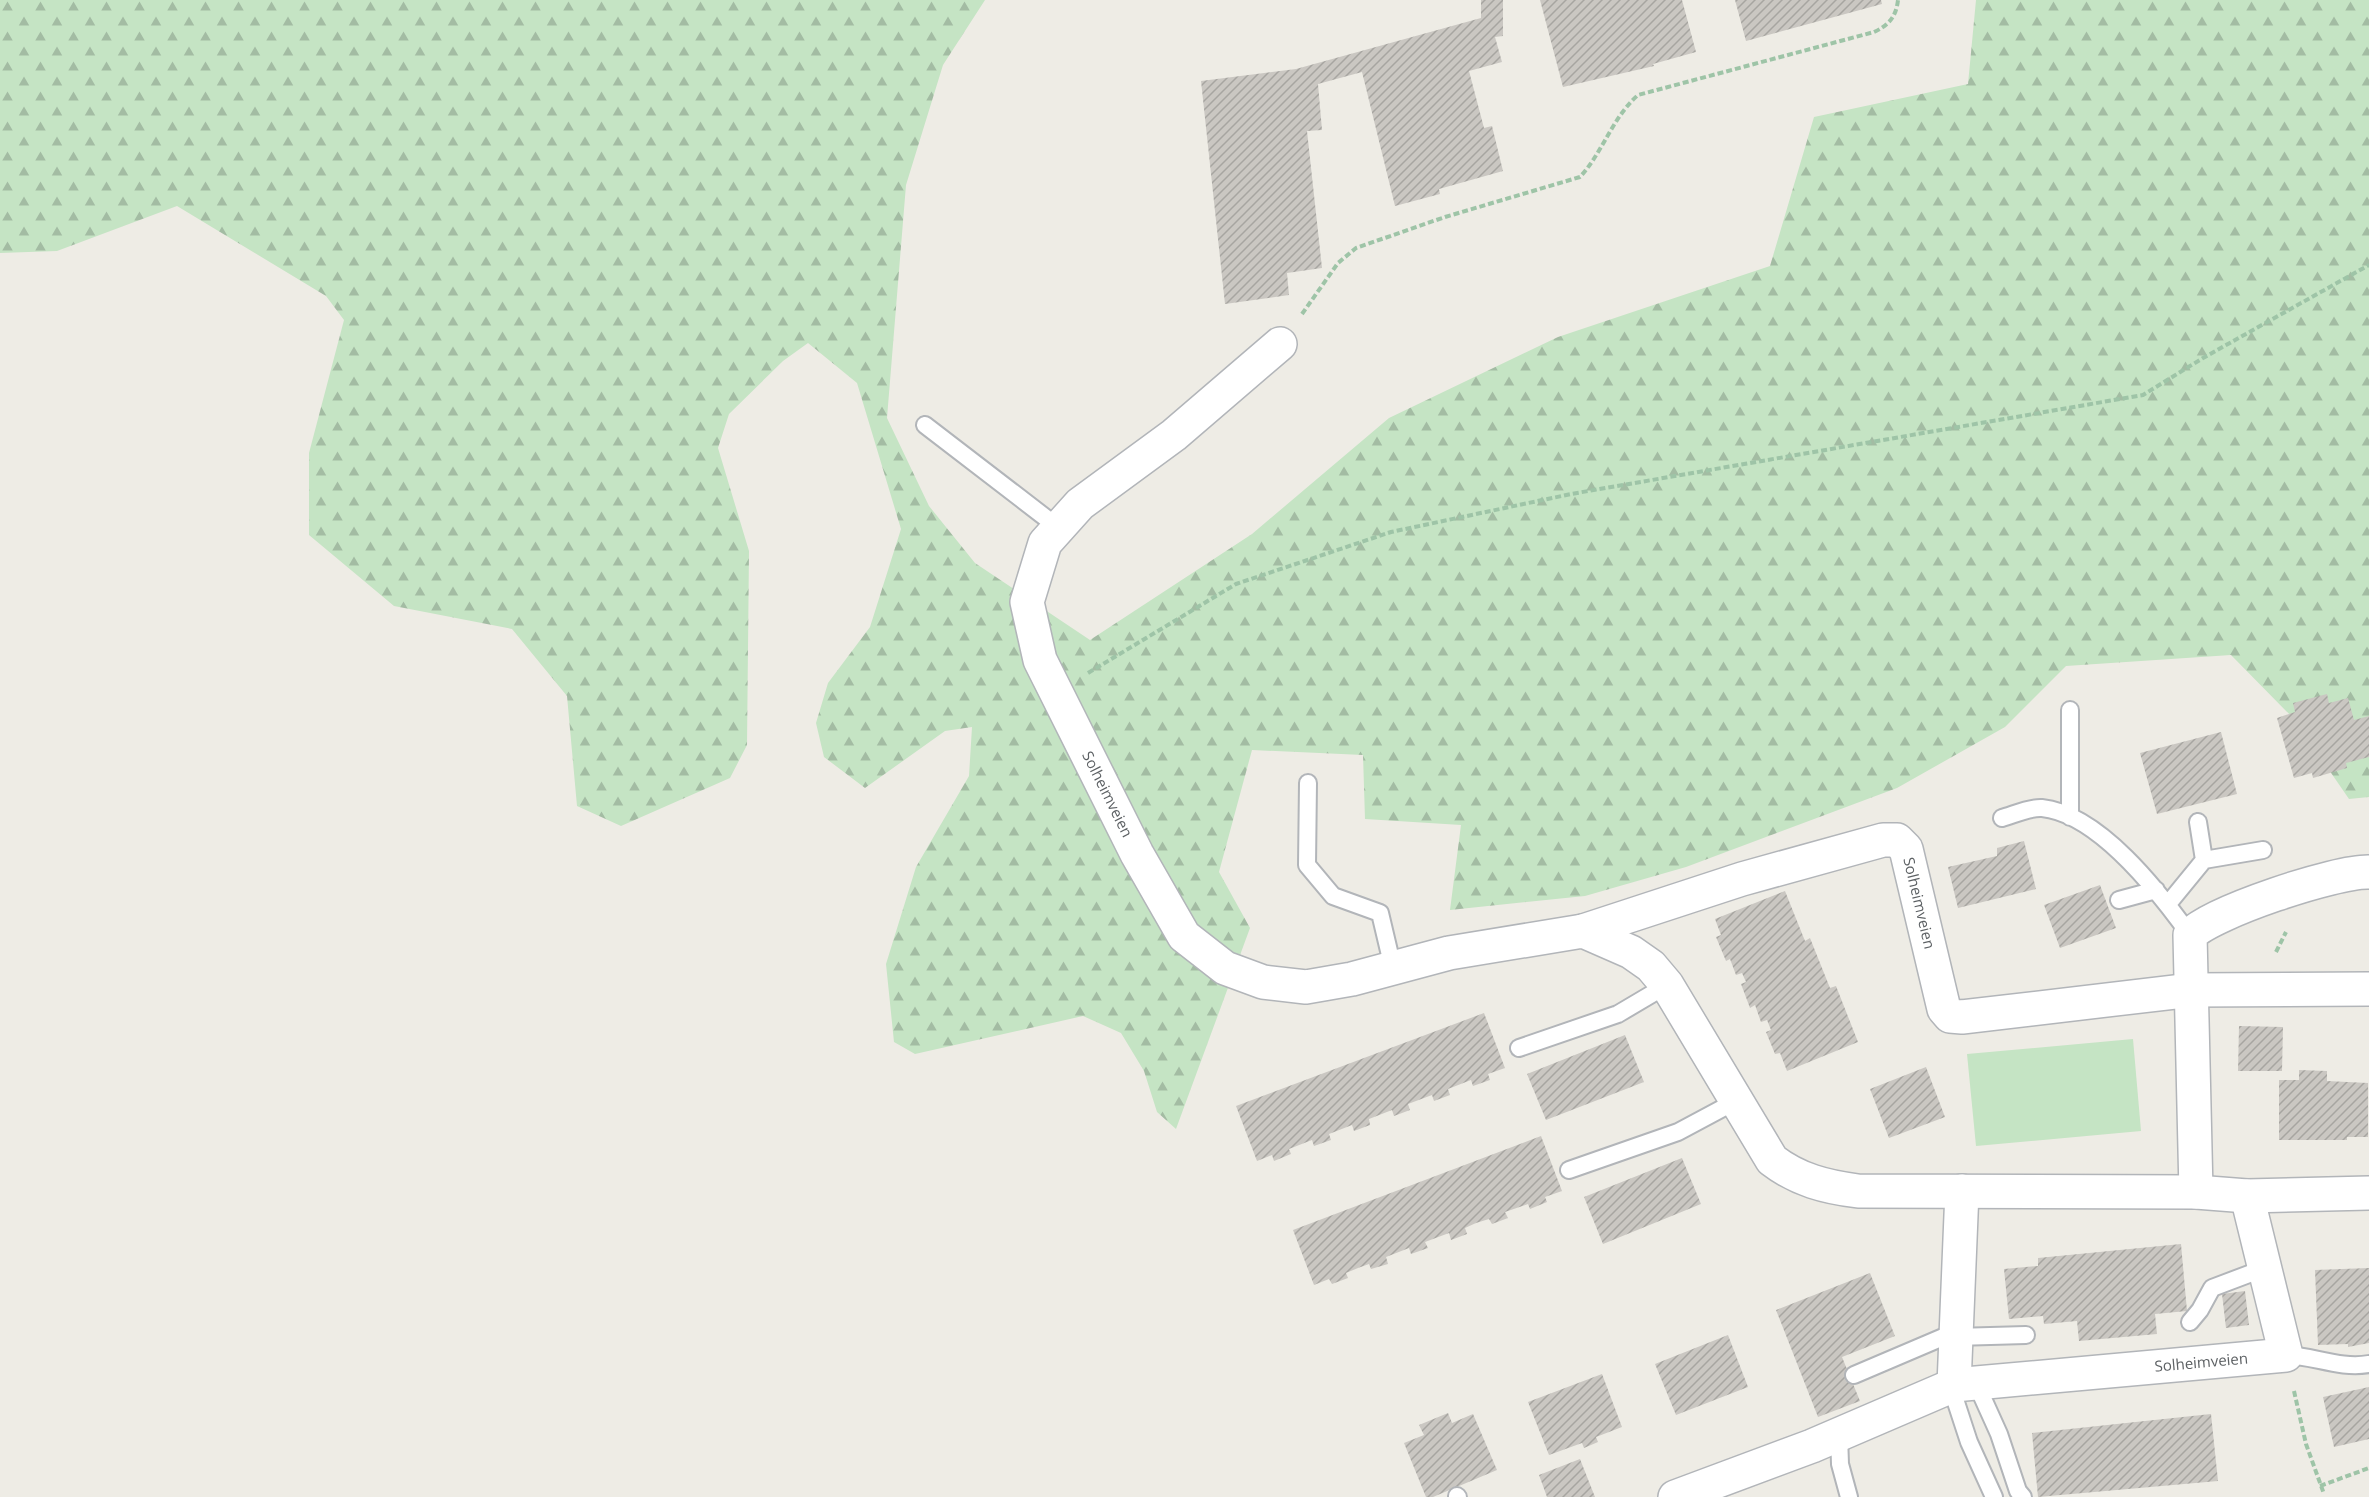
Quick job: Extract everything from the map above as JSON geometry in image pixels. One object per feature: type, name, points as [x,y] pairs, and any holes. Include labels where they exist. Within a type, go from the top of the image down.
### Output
[{"type":"street","name":"Solheimveien","points":[[1280,344],[1174,435],[1080,504],[1045,543],[1028,602],[1040,660],[1137,854],[1184,936],[1224,968],[1263,982],[1306,987],[1449,953],[1583,931],[1742,879],[1883,840],[1897,840],[1906,849],[1944,1009],[1950,1016],[1962,1017],[2192,990],[2369,989]]},
{"type":"street","points":[[2196,1192],[2190,935],[2214,918],[2313,884],[2369,872]]},
{"type":"street","points":[[1583,931],[1631,952],[1651,966],[1667,985],[1772,1160],[1788,1172],[1807,1180],[1829,1187],[1858,1191],[2196,1192],[2247,1196],[2369,1193]]},
{"type":"street","points":[[1960,1385],[1955,1334],[1962,1191]]},
{"type":"street","points":[[2247,1196],[2286,1355]]},
{"type":"street","name":"Solheimveien","points":[[1675,1497],[1839,1435],[1960,1385],[2286,1355]]},
{"type":"lane","points":[[925,426],[1059,528]]},
{"type":"lane","points":[[2070,710],[2070,817]]},
{"type":"lane","points":[[1308,783],[1307,865],[1333,897],[1380,913],[1393,968]]},
{"type":"lane","points":[[2002,818],[2041,807],[2070,817],[2119,850],[2168,904],[2190,935]]},
{"type":"lane","points":[[2198,822],[2204,860]]},
{"type":"lane","points":[[2168,904],[2204,860],[2264,850]]},
{"type":"lane","points":[[2119,900],[2156,890]]},
{"type":"lane","points":[[1519,1048],[1618,1014],[1667,985]]},
{"type":"lane","points":[[1569,1170],[1678,1132],[1736,1101]]},
{"type":"lane","points":[[2190,1322],[2200,1310],[2212,1288],[2265,1268]]},
{"type":"lane","points":[[1854,1374],[1955,1334],[2026,1335]]},
{"type":"lane","points":[[2286,1355],[2305,1356],[2334,1364],[2369,1364]]},
{"type":"lane","points":[[1960,1385],[1969,1442],[1994,1497]]},
{"type":"lane","points":[[1960,1385],[1999,1434],[2018,1491],[2023,1497]]},
{"type":"lane","points":[[1839,1435],[1840,1464],[1849,1497]]},
{"type":"path","points":[[1280,344],[1338,263],[1356,248],[1445,217],[1580,177],[1595,161],[1627,105],[1638,96],[1874,32],[1885,27],[1896,14],[1898,0]]},
{"type":"path","points":[[1057,693],[1236,584],[1391,532],[1571,494],[2143,395],[2203,358],[2369,265]]},
{"type":"path","points":[[2262,989],[2277,948],[2313,884]]},
{"type":"path","points":[[2286,1355],[2306,1444],[2324,1494]]},
{"type":"path","points":[[2320,1486],[2369,1468]]},
{"type":"green space","points":[[0,0],[985,0],[943,65],[906,185],[887,418],[929,506],[975,563],[1090,640],[1252,534],[1389,418],[1558,337],[1770,266],[1814,117],[1968,84],[1976,0],[2369,0],[2369,797],[2349,799],[2294,719],[2231,655],[2066,666],[2005,727],[1897,788],[1686,867],[1585,896],[1450,910],[1461,825],[1365,819],[1363,755],[1252,750],[1219,872],[1250,928],[1176,1129],[1157,1112],[1144,1071],[1121,1033],[1083,1016],[915,1054],[894,1042],[886,964],[916,867],[969,776],[972,727],[945,731],[865,788],[824,757],[816,723],[828,683],[870,627],[901,529],[857,383],[808,343],[783,361],[729,414],[718,448],[749,551],[747,745],[730,778],[621,826],[577,806],[567,696],[512,629],[394,606],[309,535],[309,453],[344,320],[326,296],[177,206],[57,251],[0,253]]},
{"type":"green space","points":[[2133,1039],[2141,1131],[1976,1146],[1967,1054]]},
{"type":"building","points":[[1481,0],[1503,0],[1503,36],[1495,37],[1502,62],[1469,71],[1484,128],[1492,126],[1503,171],[1439,189],[1440,194],[1395,206],[1362,72],[1318,84],[1322,130],[1307,131],[1322,268],[1287,273],[1289,295],[1225,304],[1201,81],[1296,69],[1481,18]]},
{"type":"building","points":[[1540,0],[1682,0],[1696,52],[1653,64],[1654,66],[1563,87]]},
{"type":"building","points":[[1735,0],[1881,0],[1882,4],[1746,41]]},
{"type":"building","points":[[2327,694],[2329,703],[2348,698],[2354,720],[2369,716],[2369,757],[2346,763],[2347,768],[2313,778],[2312,773],[2294,778],[2277,718],[2295,712],[2293,703]]},
{"type":"building","points":[[2221,732],[2237,794],[2157,814],[2140,753]]},
{"type":"building","points":[[2024,841],[2036,889],[1958,908],[1948,867],[1997,856],[1997,848]]},
{"type":"building","points":[[2100,885],[2116,928],[2060,948],[2044,905]]},
{"type":"building","points":[[1785,891],[1805,941],[1810,938],[1830,988],[1836,986],[1858,1042],[1787,1071],[1780,1053],[1775,1054],[1766,1032],[1771,1030],[1767,1020],[1761,1022],[1755,1005],[1750,1008],[1741,984],[1746,982],[1742,973],[1736,975],[1730,959],[1726,961],[1716,937],[1721,935],[1715,919]]},
{"type":"building","points":[[1484,1013],[1505,1068],[1488,1074],[1490,1080],[1473,1086],[1471,1080],[1448,1089],[1450,1095],[1434,1101],[1432,1095],[1408,1104],[1410,1110],[1394,1116],[1392,1110],[1369,1119],[1370,1125],[1354,1131],[1352,1125],[1329,1134],[1331,1140],[1314,1146],[1312,1140],[1289,1149],[1291,1154],[1274,1161],[1272,1155],[1257,1161],[1236,1106]]},
{"type":"building","points":[[2239,1026],[2283,1027],[2282,1071],[2238,1071]]},
{"type":"building","points":[[1625,1035],[1644,1082],[1546,1120],[1527,1074]]},
{"type":"building","points":[[1926,1067],[1945,1117],[1889,1138],[1870,1089]]},
{"type":"building","points":[[2299,1070],[2327,1071],[2327,1081],[2368,1083],[2368,1137],[2347,1137],[2347,1140],[2279,1140],[2279,1080],[2299,1080]]},
{"type":"building","points":[[1541,1136],[1562,1191],[1545,1197],[1547,1202],[1530,1209],[1528,1204],[1505,1212],[1508,1218],[1492,1224],[1489,1219],[1476,1223],[1465,1228],[1467,1234],[1451,1240],[1449,1233],[1425,1242],[1428,1248],[1411,1254],[1409,1248],[1386,1257],[1388,1264],[1371,1269],[1369,1264],[1346,1273],[1348,1278],[1332,1284],[1329,1279],[1314,1285],[1293,1230]]},
{"type":"building","points":[[1682,1158],[1701,1204],[1603,1244],[1584,1197]]},
{"type":"building","points":[[2181,1244],[2187,1311],[2155,1314],[2157,1334],[2079,1341],[2077,1321],[2044,1324],[2043,1316],[2009,1319],[2004,1269],[2038,1266],[2038,1258]]},
{"type":"building","points":[[2369,1268],[2369,1343],[2348,1347],[2348,1344],[2318,1345],[2315,1270]]},
{"type":"building","points":[[1870,1273],[1895,1336],[1842,1357],[1860,1401],[1818,1417],[1776,1310]]},
{"type":"building","points":[[2245,1291],[2249,1325],[2226,1328],[2222,1294]]},
{"type":"building","points":[[1728,1335],[1748,1387],[1676,1415],[1655,1364]]},
{"type":"building","points":[[1602,1374],[1622,1427],[1596,1437],[1598,1442],[1584,1448],[1582,1443],[1549,1455],[1528,1402]]},
{"type":"building","points":[[2369,1387],[2369,1439],[2334,1447],[2323,1397]]},
{"type":"building","points":[[1448,1413],[1452,1423],[1473,1414],[1497,1470],[1433,1497],[1426,1497],[1404,1443],[1424,1435],[1419,1425]]},
{"type":"building","points":[[2211,1414],[2218,1481],[2038,1497],[2032,1433]]},
{"type":"building","points":[[1580,1459],[1595,1497],[1547,1497],[1539,1475]]}]
